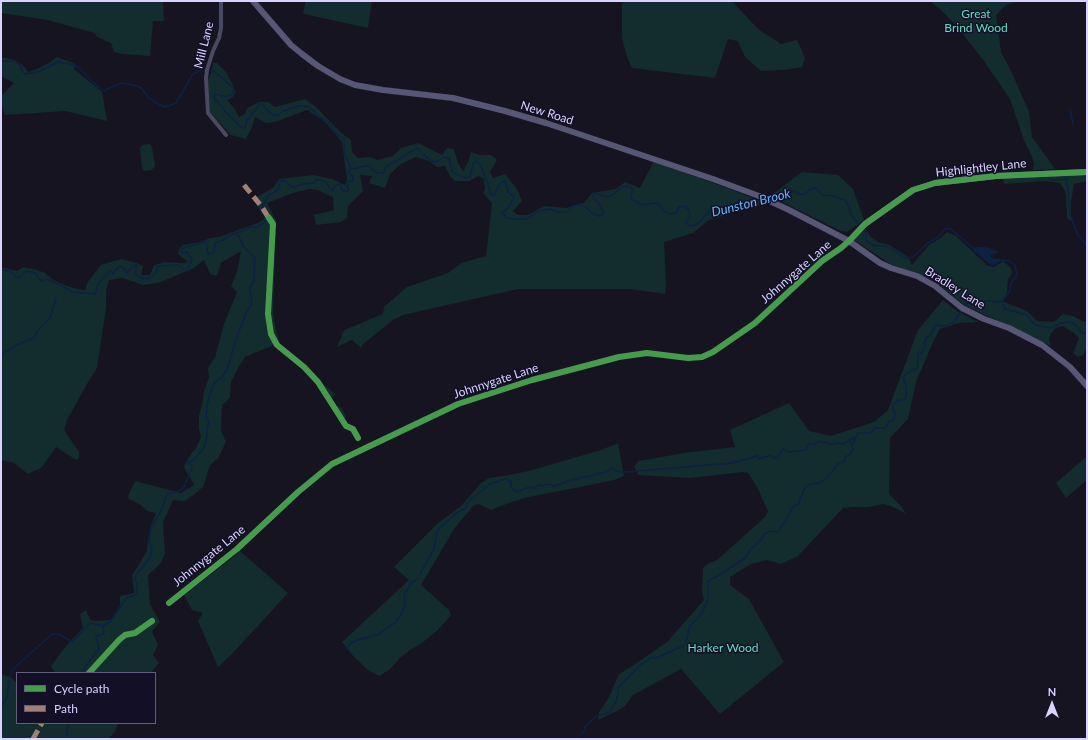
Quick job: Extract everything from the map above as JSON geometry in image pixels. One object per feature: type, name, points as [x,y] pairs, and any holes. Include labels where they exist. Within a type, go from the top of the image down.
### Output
[{"type":"main road","name":"New Road","points":[[253,1],[291,45],[318,66],[340,79],[355,85],[453,98],[505,111],[553,126],[713,179],[764,198],[849,241]]},
{"type":"main road","name":"Highlightley Lane","points":[[849,241],[865,224],[913,190],[935,183],[996,176],[1087,172]]},
{"type":"main road","name":"Bradley Lane","points":[[849,241],[880,263],[917,276],[935,286],[962,308],[984,319],[1009,328],[1042,345],[1070,367],[1087,386]]},
{"type":"street","name":"Mill Lane","points":[[221,1],[221,28],[219,38],[207,70],[206,78],[208,113],[226,135]]},
{"type":"street","name":"Johnnygate Lane","points":[[169,603],[237,549],[298,492],[332,464],[458,404],[532,380],[619,357],[647,353],[688,358],[702,357],[713,352],[755,323],[822,261],[849,241]]},
{"type":"green space","points":[[1,1],[163,1],[164,21],[153,21],[150,56],[122,54],[114,52],[111,43],[97,37],[95,33],[47,20],[1,13]]},
{"type":"green space","points":[[306,1],[372,1],[368,28],[304,14]]},
{"type":"green space","points":[[624,1],[732,1],[758,29],[781,44],[797,40],[805,58],[802,67],[785,70],[761,71],[745,57],[738,41],[728,39],[715,78],[632,68],[627,57],[622,38],[622,4]]},
{"type":"green space","name":"Great Brind Wood","points":[[930,1],[1019,1],[1006,5],[996,15],[1001,52],[1029,112],[1032,137],[1055,169],[1033,170],[1034,163],[1025,143],[1010,99],[984,61],[955,24]]},
{"type":"green space","points":[[1,57],[14,60],[23,65],[28,72],[49,63],[57,57],[76,64],[74,69],[102,92],[107,121],[65,111],[5,115],[1,103],[1,96],[14,83],[1,76]]},
{"type":"green space","points":[[213,63],[217,63],[226,72],[235,92],[233,97],[227,100],[239,117],[245,114],[247,108],[259,102],[268,102],[275,107],[305,99],[316,107],[340,132],[351,140],[352,152],[358,158],[370,157],[377,160],[393,156],[401,148],[418,143],[442,155],[447,148],[454,149],[458,163],[463,171],[471,152],[480,155],[491,155],[497,160],[490,172],[493,178],[505,174],[517,189],[522,201],[513,211],[518,215],[528,215],[544,206],[567,208],[584,203],[592,193],[616,189],[625,182],[640,188],[654,161],[756,199],[765,204],[709,220],[693,233],[664,242],[665,294],[630,289],[518,289],[403,315],[393,320],[362,345],[361,348],[352,340],[337,347],[344,330],[383,314],[384,307],[407,287],[448,273],[461,263],[486,256],[492,203],[483,193],[485,189],[484,179],[478,176],[469,181],[455,181],[450,176],[445,166],[437,167],[429,161],[416,157],[401,164],[390,174],[385,188],[369,183],[372,176],[360,175],[363,191],[348,206],[347,218],[341,222],[316,225],[314,215],[334,210],[333,197],[318,190],[309,189],[293,193],[267,203],[276,221],[273,313],[280,344],[306,365],[320,381],[336,395],[331,397],[335,405],[342,408],[346,417],[341,421],[304,369],[274,345],[245,357],[231,382],[230,398],[222,405],[221,430],[226,442],[218,458],[210,465],[203,487],[185,501],[173,500],[163,522],[165,554],[160,564],[148,575],[150,604],[160,622],[152,631],[158,645],[153,655],[159,663],[152,672],[54,672],[51,666],[67,645],[83,628],[80,614],[86,610],[90,620],[111,620],[120,606],[120,596],[134,593],[132,575],[147,551],[151,525],[156,513],[147,511],[141,505],[129,499],[128,496],[135,481],[181,493],[194,485],[184,467],[201,437],[199,429],[199,415],[204,391],[209,377],[208,368],[215,357],[224,324],[237,292],[231,286],[237,271],[241,251],[221,263],[217,276],[210,274],[204,260],[194,268],[158,283],[143,285],[123,278],[109,280],[106,291],[106,308],[97,368],[67,420],[64,430],[79,452],[79,458],[76,460],[56,447],[42,467],[28,474],[14,463],[1,460],[1,267],[17,271],[23,267],[37,270],[45,273],[52,279],[64,285],[85,291],[87,283],[101,265],[121,259],[143,266],[141,275],[150,275],[154,265],[165,262],[188,262],[178,254],[179,249],[183,245],[219,237],[260,222],[265,218],[253,199],[273,188],[279,179],[313,175],[332,179],[345,185],[347,179],[342,142],[326,123],[307,110],[275,122],[266,123],[255,117],[246,139],[231,135],[210,112],[208,79],[211,74]]},
{"type":"green space","points":[[150,144],[152,147],[155,166],[152,170],[144,171],[142,168],[140,148],[142,145]]},
{"type":"green space","points":[[802,172],[838,175],[853,189],[864,220],[847,232],[841,231],[770,196]]},
{"type":"green space","points":[[1087,174],[1087,181],[1074,184],[1071,202],[1071,221],[1067,218],[1066,195],[1060,183],[1045,181],[1004,184],[1003,179]]},
{"type":"green space","points":[[864,227],[871,237],[878,242],[889,245],[908,257],[912,265],[929,245],[947,232],[956,236],[988,266],[994,267],[1003,261],[1010,267],[1012,273],[1008,279],[1007,293],[1002,301],[1027,311],[1037,321],[1054,322],[1063,314],[1073,316],[1087,322],[1087,347],[1083,355],[1078,357],[1073,353],[1079,338],[1063,326],[1056,328],[1052,332],[1049,338],[1051,346],[964,305],[933,280],[892,265],[854,240]]},
{"type":"green space","name":"Harker Wood","points":[[943,300],[957,311],[978,322],[958,323],[940,329],[916,382],[908,419],[890,438],[889,494],[901,506],[906,514],[893,507],[883,504],[869,507],[843,508],[798,556],[781,564],[767,560],[751,564],[730,577],[730,585],[749,599],[784,662],[720,714],[681,669],[633,695],[625,706],[598,720],[599,712],[609,697],[619,674],[667,642],[704,600],[702,593],[703,568],[709,563],[717,560],[765,517],[768,511],[756,485],[748,473],[743,472],[690,478],[638,475],[634,466],[639,461],[684,453],[735,447],[730,430],[789,403],[809,431],[831,436],[874,422],[888,410],[918,330]]},
{"type":"green space","points":[[618,443],[624,476],[614,480],[524,498],[491,510],[479,504],[474,505],[454,529],[421,585],[449,610],[451,615],[438,630],[401,657],[389,670],[379,676],[368,670],[354,657],[342,642],[409,580],[394,567],[437,524],[461,506],[481,483],[489,478],[529,471],[601,450]]},
{"type":"green space","points":[[1087,456],[1087,480],[1066,498],[1056,483]]},
{"type":"green space","points":[[240,551],[288,593],[218,667],[198,621],[203,613],[192,610],[184,595]]},
{"type":"green space","points":[[1,674],[12,678],[16,683],[16,724],[118,724],[115,732],[108,739],[1,739]]},
{"type":"water","points":[[976,247],[985,247],[997,251],[998,253],[991,254],[991,257],[994,259],[1000,259],[1000,261],[996,264],[989,264],[972,249]]},
{"type":"waterway","points":[[1,61],[15,61],[20,65],[25,74],[38,72],[58,62],[71,64],[78,67],[100,89],[106,91],[107,89],[122,83],[133,85],[140,87],[150,99],[164,107],[176,103],[193,74],[199,71],[207,70],[215,72],[233,88],[233,93],[229,96],[215,94],[213,96],[241,127],[245,128],[247,120],[260,104],[263,105],[271,114],[278,116],[283,111],[299,106],[307,106],[313,110],[317,116],[328,122],[336,133],[344,139],[344,153],[351,168]]},
{"type":"waterway","points":[[1070,109],[1073,124]]},
{"type":"waterway","name":"Dunston Brook","points":[[351,168],[355,169],[364,166],[371,166],[372,170],[378,173],[383,173],[386,167],[417,148],[426,157],[434,162],[444,157],[449,158],[452,171],[465,178],[470,177],[473,164],[476,161],[480,164],[490,193],[494,196],[499,185],[504,180],[508,192],[514,197],[508,208],[502,213],[507,218],[516,219],[526,219],[539,211],[550,209],[558,212],[567,212],[572,207],[578,205],[584,206],[592,213],[599,216],[604,213],[600,205],[593,197],[594,193],[608,197],[622,187],[628,186],[632,188],[631,199],[642,205],[654,203],[659,204],[663,210],[669,214],[676,213],[679,207],[685,206],[689,210],[690,217],[686,222],[688,225],[693,226],[711,210],[718,211],[765,201]]},
{"type":"waterway","points":[[1,270],[10,271],[16,277],[20,277],[26,271],[36,273],[37,277],[41,281],[48,279],[73,292],[95,294],[98,284],[110,271],[113,274],[120,266],[124,268],[127,273],[133,266],[137,265],[135,274],[143,279],[150,278],[155,274],[158,266],[178,265],[185,270],[190,265],[192,258],[187,252],[181,253],[183,248],[205,242],[209,254],[214,253],[215,243],[232,234],[251,227],[257,227],[269,218],[262,207],[269,195],[278,190],[280,187],[278,183],[280,181],[283,180],[294,188],[303,184],[315,183],[316,179],[327,183],[332,191],[334,187],[341,184],[341,189],[346,192],[349,190],[347,181],[353,181],[353,176],[348,173],[351,168]]},
{"type":"waterway","points":[[1051,180],[1068,179],[1066,184],[1068,188],[1070,215],[1078,235],[1087,245]]},
{"type":"waterway","name":"Dunston Brook","points":[[771,199],[795,191],[799,194],[805,194],[810,189],[815,188],[823,195],[833,196],[845,200],[852,216],[860,226]]},
{"type":"waterway","name":"Dunston Brook","points":[[863,229],[866,233],[866,241],[875,246],[887,246],[905,258],[913,257],[928,243],[938,237],[946,228],[951,229],[974,249]]},
{"type":"waterway","points":[[1,707],[7,697],[10,675],[13,669],[52,634],[59,634],[72,642],[90,623],[103,626],[110,622],[124,601],[128,597],[136,595],[137,593],[137,583],[135,580],[136,575],[150,558],[152,548],[149,542],[151,528],[161,511],[167,495],[181,490],[184,487],[192,468],[192,466],[188,463],[194,460],[205,446],[209,422],[206,417],[207,405],[211,391],[215,382],[222,377],[227,370],[236,339],[247,311],[251,305],[252,300],[250,287],[254,280],[255,258],[244,247],[237,233]]},
{"type":"waterway","points":[[788,283],[830,250]]},
{"type":"waterway","name":"Dunston Brook","points":[[998,261],[1009,261],[1015,265],[1017,275],[1011,283],[1010,291],[1002,302],[1005,309],[1027,315],[1034,324],[1038,326],[1052,328],[1061,323],[1070,322],[1077,326],[1081,332],[1087,334]]},
{"type":"waterway","points":[[1,357],[4,352],[12,349],[16,345],[34,338],[38,330],[50,318],[56,298]]},
{"type":"waterway","points":[[964,306],[971,302],[979,308],[985,309],[983,302],[1002,302]]},
{"type":"waterway","points":[[581,734],[585,730],[585,727],[597,716],[610,712],[617,699],[618,688],[639,666],[652,657],[656,658],[685,645],[690,626],[702,613],[708,600],[708,582],[745,558],[750,550],[761,540],[764,534],[770,531],[778,532],[786,521],[793,506],[798,505],[806,486],[820,483],[827,478],[838,464],[845,461],[845,457],[853,450],[851,443],[854,442],[858,433],[871,433],[875,428],[885,428],[889,422],[894,420],[895,414],[893,404],[899,400],[905,400],[906,385],[903,377],[912,370],[917,369],[918,353],[922,353],[925,346],[924,342],[927,337],[931,335],[935,325],[944,326],[954,322],[962,310]]},
{"type":"waterway","points":[[420,574],[434,549],[437,531],[454,515],[466,508],[468,502],[490,484],[505,479],[511,482],[511,487],[517,492],[529,487],[534,488],[539,485],[543,486],[547,484],[555,486],[570,480],[577,480],[580,477],[593,476],[595,474],[607,472],[612,468],[618,472],[627,472],[732,463],[758,455],[758,459],[770,455],[776,459],[783,449],[787,452],[805,450],[809,444],[815,444],[818,441],[831,444],[843,444],[856,437]]},
{"type":"waterway","points":[[346,649],[351,643],[373,635],[378,635],[391,624],[394,624],[405,606],[404,595],[411,583],[418,579]]},
{"type":"waterway","points":[[82,672],[99,648],[96,636],[104,634],[103,626]]},
{"type":"waterway","points":[[66,739],[68,724]]},
{"type":"marked path","points":[[244,185],[262,207],[270,220]]},
{"type":"marked path","points":[[33,739],[41,724]]},
{"type":"cycle path","points":[[169,603],[237,549],[298,492],[332,464],[458,404],[532,380],[619,357],[647,353],[688,358],[702,357],[713,352],[755,323],[822,261],[849,241],[865,224],[913,190],[935,183],[996,176],[1087,172]]},
{"type":"cycle path","points":[[269,218],[273,224],[268,314],[271,334],[277,345],[304,367],[318,382],[346,426],[353,429],[358,438]]},
{"type":"cycle path","points":[[90,672],[125,635],[135,633],[152,621]]}]
